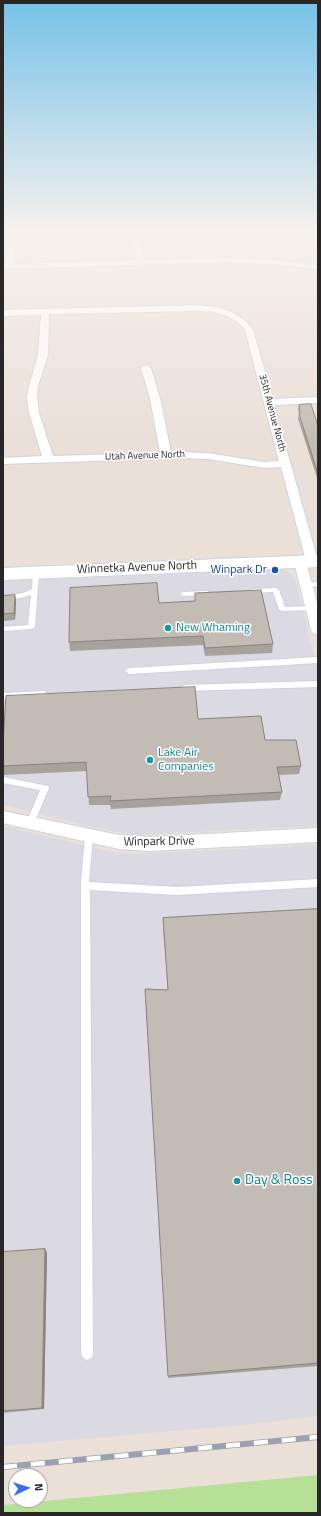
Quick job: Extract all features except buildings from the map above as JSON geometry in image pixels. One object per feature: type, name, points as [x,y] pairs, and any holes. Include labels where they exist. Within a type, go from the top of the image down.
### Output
[{"type":"main road","name":"Winnetka Avenue North","points":[[3,574],[310,561]]},
{"type":"street","name":"35th Avenue North","points":[[3,313],[189,308],[221,311],[239,318],[246,324],[249,330],[310,561]]},
{"type":"street","points":[[45,312],[43,355],[32,397],[33,408],[43,437],[48,460]]},
{"type":"street","points":[[146,368],[155,398],[166,455]]},
{"type":"street","points":[[269,402],[318,400]]},
{"type":"street","name":"Utah Avenue North","points":[[3,461],[196,455],[242,463],[264,465],[285,464]]},
{"type":"street","points":[[310,561],[312,608],[318,630]]},
{"type":"street","name":"Winpark Drive","points":[[3,816],[30,824],[89,837],[119,842],[150,844],[318,835]]},
{"type":"lane","points":[[3,629],[32,627],[36,572]]},
{"type":"lane","points":[[3,598],[26,595],[35,590]]},
{"type":"lane","points":[[245,591],[276,590],[282,609],[312,608]]},
{"type":"lane","points":[[183,594],[214,592]]},
{"type":"lane","points":[[129,671],[318,660]]},
{"type":"lane","points":[[178,688],[318,684]]},
{"type":"lane","points":[[3,696],[55,694]]},
{"type":"lane","points":[[3,780],[45,788],[30,824]]},
{"type":"lane","points":[[87,1354],[85,886],[89,837]]},
{"type":"lane","points":[[85,886],[178,891],[318,883]]},
{"type":"shaded area","points":[[284,569],[294,576],[318,671],[318,826],[133,835],[97,828],[3,805],[3,581]]},
{"type":"shaded area","points":[[3,826],[112,852],[135,854],[318,845],[318,1416],[252,1424],[3,1446]]},
{"type":"green space","points":[[318,1475],[318,1513],[3,1513],[3,1505],[8,1505],[8,1508],[48,1508],[48,1501]]},
{"type":"railway","points":[[3,1467],[318,1437]]},
{"type":"place","name":"Winpark Dr","points":[[275,570]]},
{"type":"place","name":"New Whaming","points":[[168,628]]},
{"type":"place","name":"Lake Air Companies","points":[[150,760]]},
{"type":"place","name":"Day & Ross","points":[[237,1181]]}]
